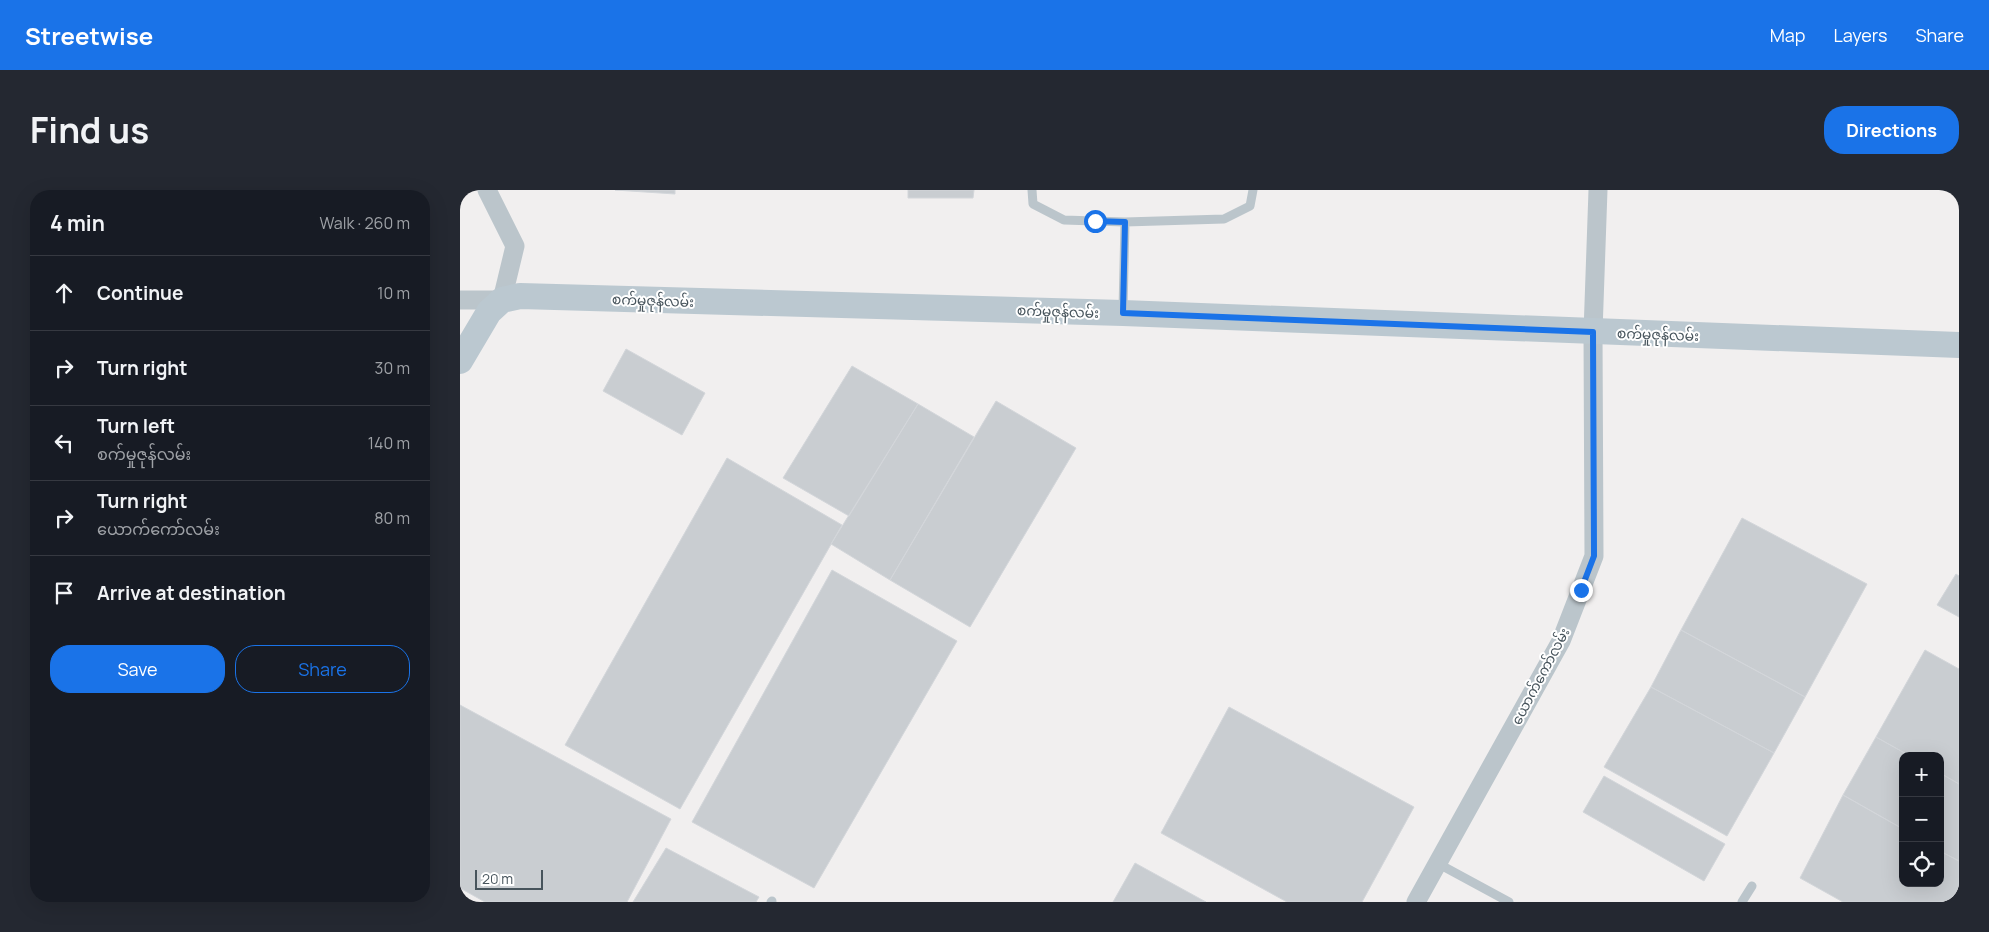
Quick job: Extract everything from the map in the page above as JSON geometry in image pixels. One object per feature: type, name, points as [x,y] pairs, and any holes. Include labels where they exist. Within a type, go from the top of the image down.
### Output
[{"type":"street","points":[[460,361],[489,312],[502,300],[514,246],[487,190]]},
{"type":"street","name":"ယောက်ကော်လမ်း","points":[[1416,902],[1561,641],[1594,556],[1593,332],[1598,190]]},
{"type":"street","name":"စက်မှုဇုန်လမ်း","points":[[502,300],[520,296],[1123,313],[1959,345]]},
{"type":"street","points":[[460,300],[502,300]]},
{"type":"lane","points":[[1032,190],[1033,204],[1064,220],[1125,222],[1224,220],[1250,206],[1253,190]]},
{"type":"lane","points":[[1123,313],[1125,222]]},
{"type":"lane","points":[[1437,863],[1509,902]]},
{"type":"lane","points":[[1742,902],[1752,886]]},
{"type":"building","points":[[615,190],[675,190],[675,194]]},
{"type":"building","points":[[908,190],[974,190],[973,198],[908,198]]},
{"type":"building","points":[[626,349],[705,393],[682,435],[603,391]]},
{"type":"building","points":[[852,366],[918,404],[849,516],[783,478]]},
{"type":"building","points":[[996,401],[1076,448],[970,627],[890,580]]},
{"type":"building","points":[[918,404],[974,437],[890,580],[831,544]]},
{"type":"building","points":[[727,458],[842,525],[680,809],[565,745]]},
{"type":"building","points":[[1742,518],[1867,584],[1805,697],[1681,630]]},
{"type":"building","points":[[832,570],[957,641],[814,888],[692,822]]},
{"type":"building","points":[[1956,574],[1959,576],[1959,617],[1937,605]]},
{"type":"building","points":[[1681,630],[1805,697],[1774,753],[1651,687]]},
{"type":"building","points":[[1925,650],[1959,669],[1959,784],[1944,775],[1944,752],[1903,752],[1876,737]]},
{"type":"building","points":[[1651,687],[1774,753],[1727,836],[1604,767]]},
{"type":"building","points":[[460,705],[671,819],[627,902],[485,902],[460,888]]},
{"type":"building","points":[[1229,707],[1414,807],[1362,902],[1287,902],[1161,833]]},
{"type":"building","points":[[1876,737],[1903,752],[1899,752],[1899,827],[1843,795]]},
{"type":"building","points":[[1944,775],[1959,784],[1959,861],[1944,853]]},
{"type":"building","points":[[1604,776],[1725,844],[1704,881],[1583,812]]},
{"type":"building","points":[[1843,795],[1899,827],[1899,887],[1944,887],[1944,853],[1959,861],[1959,894],[1954,902],[1843,902],[1800,878]]},
{"type":"building","points":[[666,848],[759,897],[756,902],[633,902]]},
{"type":"building","points":[[1135,863],[1206,902],[1113,902]]},
{"type":"route","points":[[1095,221],[1125,222],[1123,313],[1593,332],[1594,556],[1581,590]]}]
